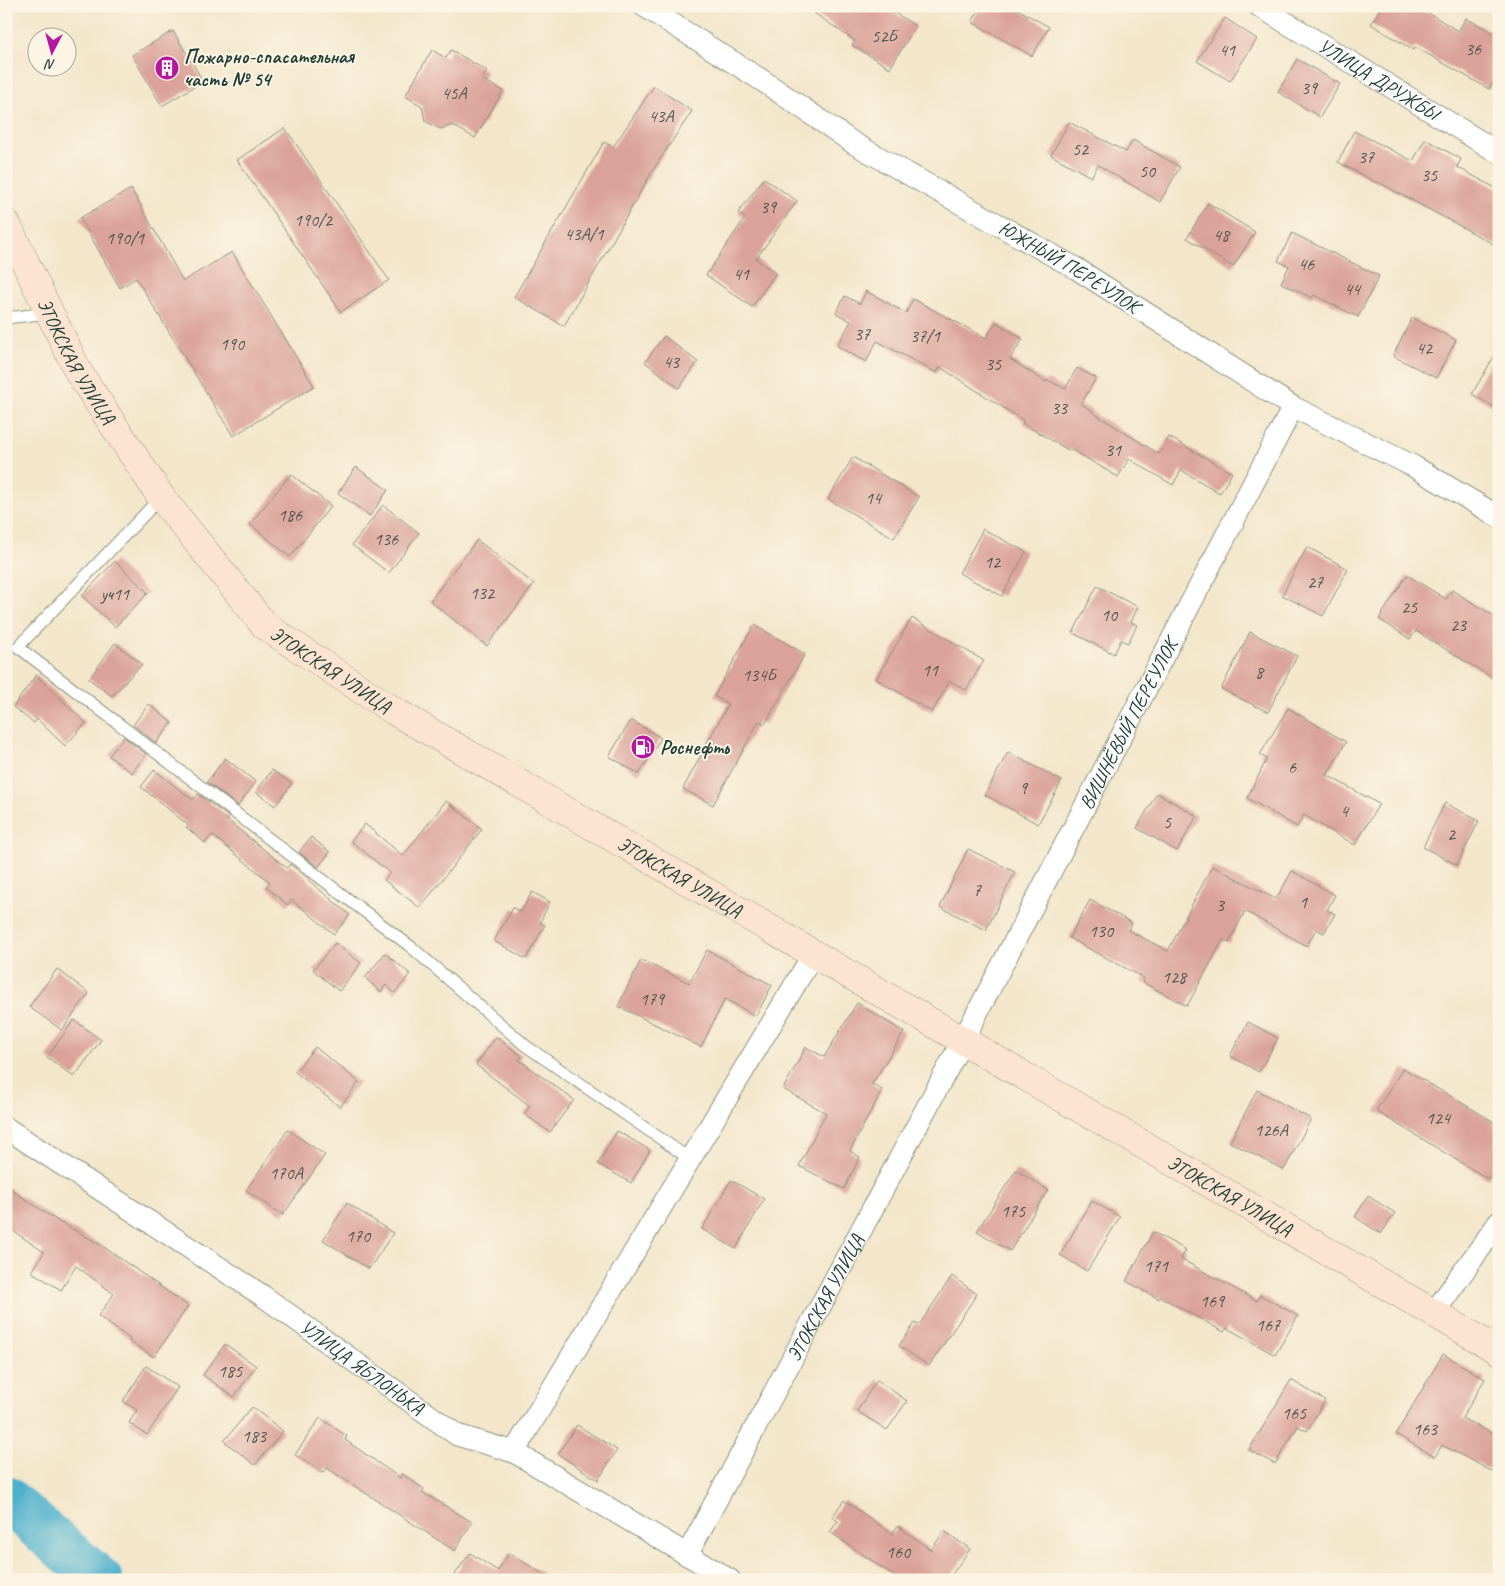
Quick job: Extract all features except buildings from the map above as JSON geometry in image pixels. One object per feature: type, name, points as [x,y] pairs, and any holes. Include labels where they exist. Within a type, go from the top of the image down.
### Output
[{"type":"main road","name":"ЭТОКСКАЯ УЛИЦА","points":[[6,223],[79,373],[161,497],[265,626],[394,711],[1499,1351]]},
{"type":"street","name":"ЮЖНЫЙ ПЕРЕУЛОК","points":[[644,6],[763,81],[855,144],[1077,269],[1293,407],[1413,466],[1499,517]]},
{"type":"street","name":"УЛИЦА ДРУЖБЫ","points":[[1259,6],[1499,153]]},
{"type":"street","name":"ВИШНЁВЫЙ ПЕРЕУЛОК","points":[[963,1040],[1293,407]]},
{"type":"street","points":[[514,1452],[814,953]]},
{"type":"street","name":"ЭТОКСКАЯ УЛИЦА","points":[[687,1555],[963,1040]]},
{"type":"street","name":"УЛИЦА ЯБЛОНЬКА","points":[[6,1128],[263,1296],[457,1435],[514,1452],[730,1580]]},
{"type":"street","points":[[1433,1314],[1499,1222]]},
{"type":"lane","points":[[6,318],[50,313]]},
{"type":"lane","points":[[161,497],[18,647],[411,947],[526,1046],[690,1160]]},
{"type":"waterway","points":[[6,1499],[100,1580]]},
{"type":"place","name":"Пожарно-спасательная часть № 54","points":[[167,68]]},
{"type":"place","name":"Роснефть","points":[[643,747]]}]
